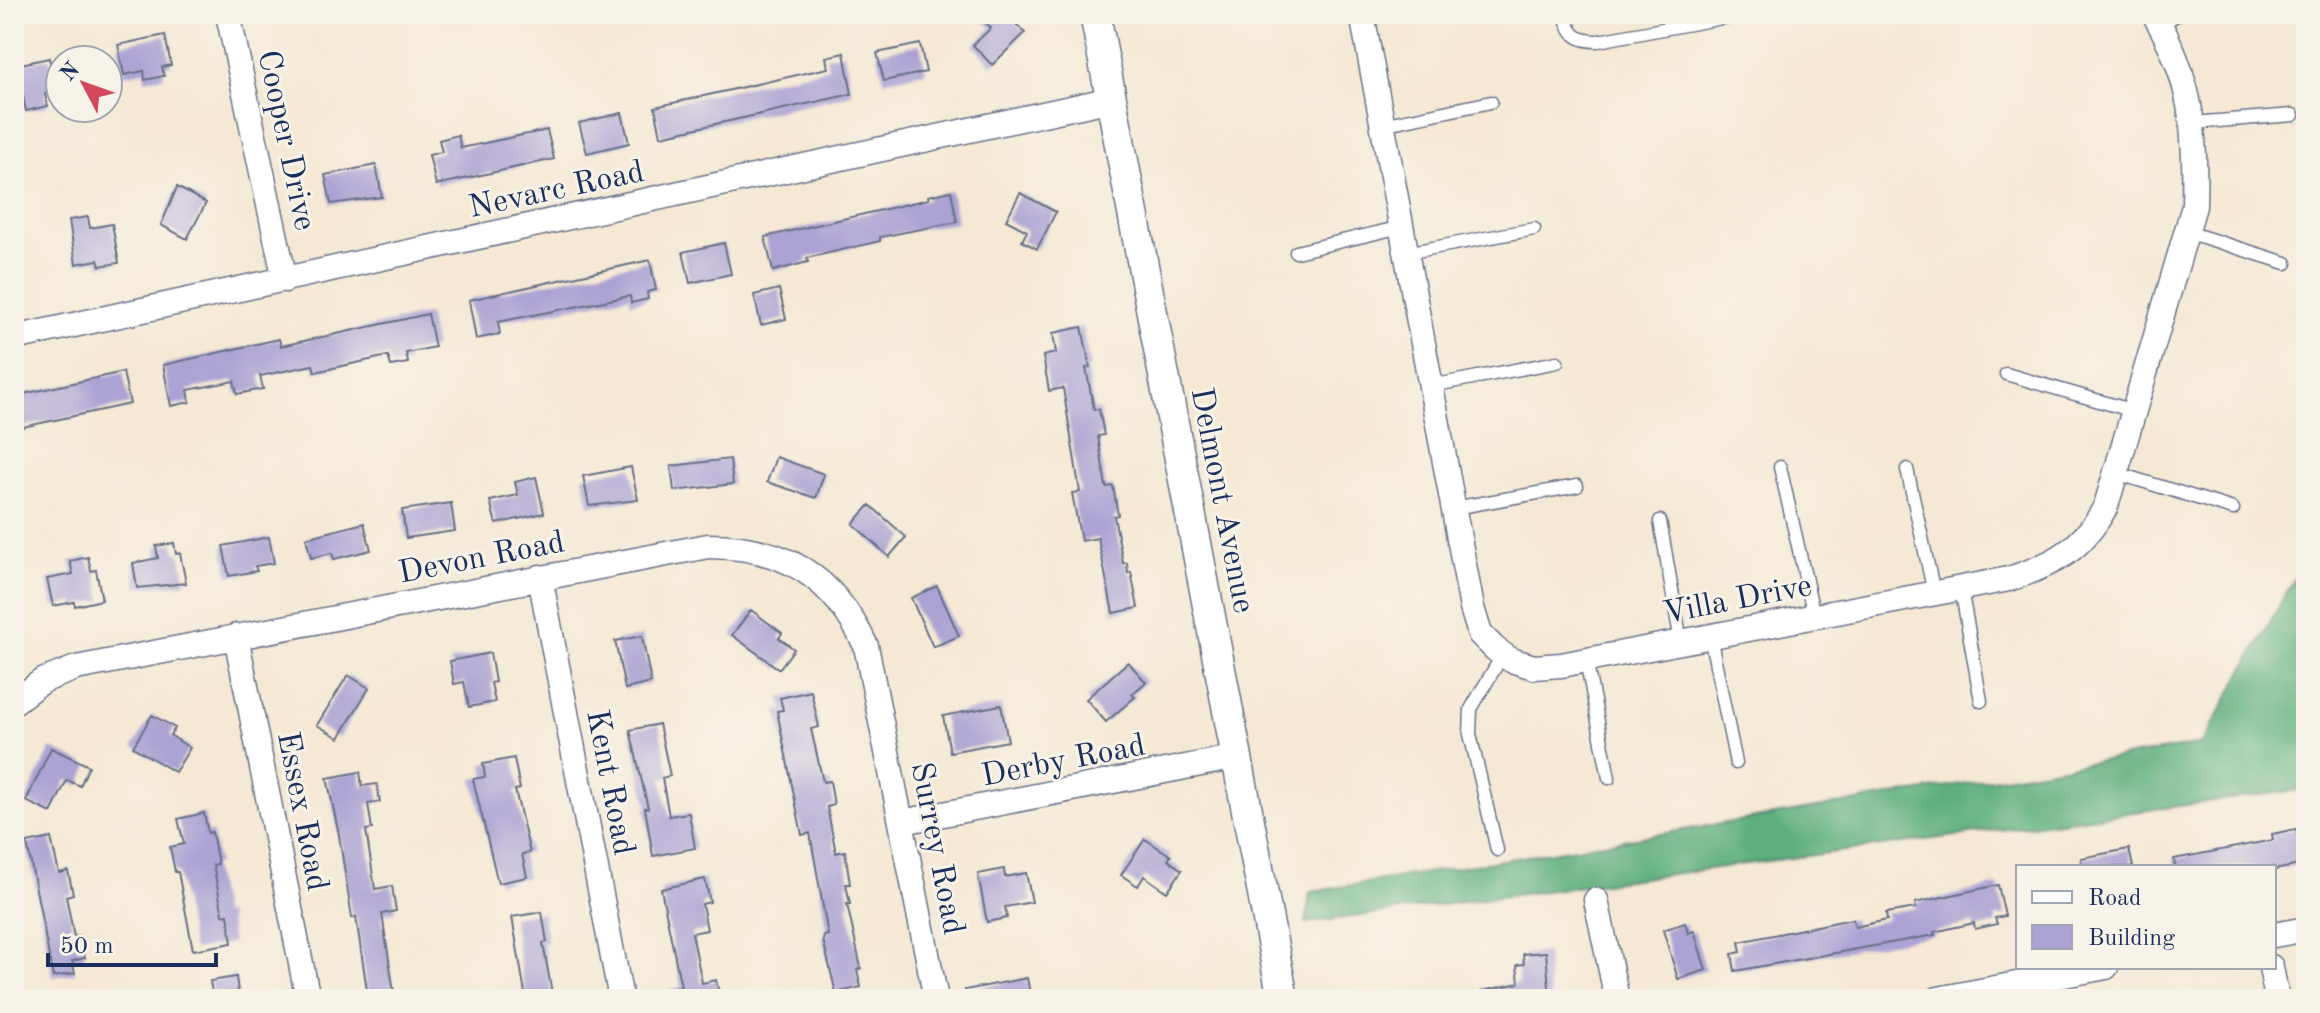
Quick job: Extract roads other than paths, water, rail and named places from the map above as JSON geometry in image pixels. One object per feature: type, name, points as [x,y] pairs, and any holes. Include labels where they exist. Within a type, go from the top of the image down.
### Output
[{"type":"street","name":"Cooper Drive","points":[[228,14],[285,280]]},
{"type":"street","name":"Delmont Avenue","points":[[1095,14],[1283,999]]},
{"type":"street","points":[[1362,14],[1480,634],[1503,654]]},
{"type":"street","name":"Villa Drive","points":[[1503,654],[1511,660],[1534,667],[1586,660],[2009,579],[2068,553],[2095,526],[2106,506],[2194,206],[2196,159],[2193,123],[2187,89],[2164,18]]},
{"type":"street","name":"Nevarc Road","points":[[14,338],[1112,99]]},
{"type":"street","name":"Devon Road","points":[[14,702],[42,681],[76,668],[708,546],[738,546],[769,552],[788,560],[834,594],[853,618],[866,646],[880,709]]},
{"type":"street","name":"Kent Road","points":[[540,577],[621,999]]},
{"type":"street","name":"Essex Road","points":[[236,636],[308,999]]},
{"type":"street","name":"Surrey Road","points":[[880,709],[936,999]]},
{"type":"street","name":"Derby Road","points":[[902,822],[1237,757]]},
{"type":"street","points":[[1596,900],[1617,999]]},
{"type":"street","points":[[2276,935],[2306,929]]},
{"type":"street","points":[[1942,999],[2096,969]]},
{"type":"street","points":[[2271,969],[2277,999]]},
{"type":"lane","points":[[1565,14],[1573,35],[1581,41],[1598,41],[1744,14]]},
{"type":"lane","points":[[1382,125],[1491,102]]},
{"type":"lane","points":[[2193,123],[2293,115]]},
{"type":"lane","points":[[1296,252],[1401,227]]},
{"type":"lane","points":[[1406,253],[1534,229]]},
{"type":"lane","points":[[2187,232],[2286,263]]},
{"type":"lane","points":[[1431,386],[1557,362]]},
{"type":"lane","points":[[2006,374],[2134,411]]},
{"type":"lane","points":[[1780,467],[1814,616]]},
{"type":"lane","points":[[1907,469],[1934,593]]},
{"type":"lane","points":[[2116,473],[2233,509]]},
{"type":"lane","points":[[1454,508],[1577,486]]},
{"type":"lane","points":[[1660,521],[1681,642]]},
{"type":"lane","points":[[1961,588],[1981,701]]},
{"type":"lane","points":[[1710,636],[1736,763]]},
{"type":"lane","points":[[1497,850],[1470,734],[1471,709],[1503,654]]},
{"type":"lane","points":[[1586,660],[1609,778]]}]
